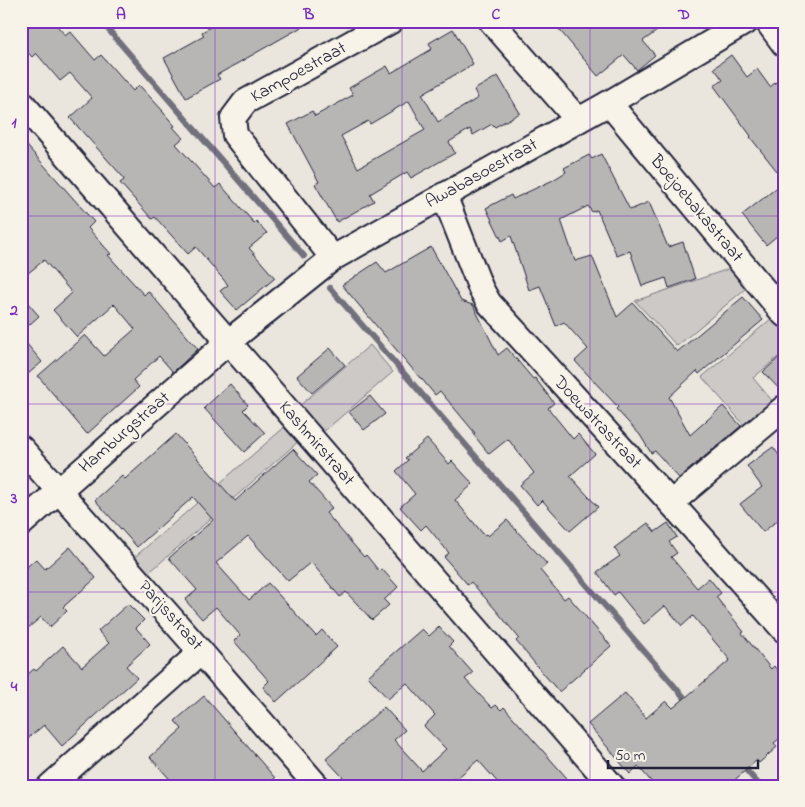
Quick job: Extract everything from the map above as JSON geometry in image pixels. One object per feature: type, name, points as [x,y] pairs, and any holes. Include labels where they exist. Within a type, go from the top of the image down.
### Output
[{"type":"street","name":"Kampoestraat","points":[[333,258],[235,135],[233,118],[245,102],[391,21]]},
{"type":"street","points":[[491,21],[578,120]]},
{"type":"street","name":"Awabasoestraat","points":[[228,342],[333,258],[609,104],[747,21]]},
{"type":"street","points":[[767,21],[784,44]]},
{"type":"street","name":"Kashmirstraat","points":[[21,102],[612,786]]},
{"type":"street","name":"Boejoebakastraat","points":[[609,104],[784,314]]},
{"type":"street","name":"Doewatrastraat","points":[[444,195],[480,288],[489,303],[784,630]]},
{"type":"street","name":"Hamburgstraat","points":[[21,524],[228,342]]},
{"type":"street","points":[[671,503],[784,408]]},
{"type":"street","name":"Parijsstraat","points":[[21,448],[316,786]]},
{"type":"street","points":[[50,786],[201,652]]},
{"type":"shaded area","points":[[737,266],[751,284],[677,346],[635,301]]},
{"type":"shaded area","points":[[778,313],[784,321],[784,352],[753,378],[780,410],[752,434],[702,377]]},
{"type":"shaded area","points":[[370,345],[393,372],[321,434],[298,407]]},
{"type":"shaded area","points":[[287,425],[300,440],[144,577],[130,561]]},
{"type":"building","points":[[35,21],[53,21],[65,35],[70,31],[95,60],[101,55],[133,91],[139,85],[163,111],[183,138],[176,144],[215,188],[220,184],[254,223],[256,221],[267,233],[249,248],[275,278],[237,310],[220,291],[228,285],[196,247],[188,254],[155,217],[152,219],[120,183],[124,180],[123,177],[70,118],[92,98],[70,73],[60,81],[36,53],[32,57],[21,45],[21,34]]},
{"type":"building","points":[[221,21],[312,21],[217,75],[220,79],[186,98],[164,58],[204,36],[202,32]]},
{"type":"building","points":[[552,21],[671,21],[643,41],[655,55],[637,70],[624,55],[598,76]]},
{"type":"building","points":[[453,29],[473,64],[422,94],[438,122],[478,98],[474,90],[498,76],[520,113],[495,127],[492,124],[473,135],[470,129],[449,142],[455,153],[411,178],[407,172],[370,194],[374,201],[337,222],[315,184],[319,182],[288,124],[312,111],[315,116],[353,95],[349,88],[387,66],[391,73],[432,49],[429,43]],"holes":[[[409,101],[425,130],[358,168],[341,136],[368,121],[370,124]]]},
{"type":"building","points":[[731,55],[747,77],[757,69],[770,87],[776,82],[784,92],[784,180],[750,137],[714,86],[723,80],[714,68]]},
{"type":"building","points":[[21,139],[94,222],[88,228],[111,254],[108,255],[144,295],[148,291],[198,349],[173,372],[159,356],[133,380],[139,387],[87,434],[38,376],[85,335],[104,356],[135,329],[114,304],[77,337],[53,310],[72,293],[44,260],[21,279]]},
{"type":"building","points":[[601,154],[630,210],[649,202],[668,247],[683,242],[695,279],[669,288],[666,278],[642,286],[630,251],[617,256],[597,210],[592,212],[588,206],[561,220],[575,261],[592,256],[617,317],[633,303],[677,352],[743,297],[763,320],[699,374],[697,371],[669,397],[690,435],[723,406],[741,426],[679,478],[655,451],[651,453],[640,435],[616,409],[618,407],[575,361],[588,349],[564,322],[556,326],[540,286],[529,290],[511,236],[502,241],[486,208],[511,195],[513,199],[553,180],[566,172],[564,168],[589,155],[592,159]]},
{"type":"building","points":[[784,182],[784,230],[766,245],[742,215]]},
{"type":"building","points":[[431,247],[461,301],[473,305],[498,355],[507,348],[533,379],[535,378],[554,403],[548,408],[573,439],[578,434],[595,454],[570,476],[598,507],[570,531],[542,500],[537,505],[520,485],[534,473],[508,439],[489,454],[473,434],[475,433],[440,391],[435,395],[342,285],[377,262],[386,273]]},
{"type":"building","points":[[21,295],[39,316],[21,332]]},
{"type":"building","points":[[21,337],[42,362],[21,380]]},
{"type":"building","points":[[330,348],[345,365],[312,393],[297,376]]},
{"type":"building","points":[[784,353],[784,394],[763,372]]},
{"type":"building","points":[[230,384],[248,405],[243,410],[265,433],[244,452],[204,408]]},
{"type":"building","points":[[370,396],[385,414],[364,430],[349,412]]},
{"type":"building","points":[[176,434],[235,501],[293,449],[317,475],[309,482],[332,508],[326,513],[364,557],[366,555],[379,571],[382,569],[398,587],[384,600],[389,605],[372,620],[346,592],[340,597],[311,562],[288,581],[248,536],[216,563],[249,600],[268,583],[316,636],[322,630],[337,647],[276,702],[263,687],[269,681],[234,641],[240,635],[216,607],[202,619],[185,600],[197,590],[169,558],[213,520],[193,497],[137,547],[95,500],[122,476],[125,479]]},
{"type":"building","points":[[427,439],[449,464],[452,461],[473,484],[455,500],[484,535],[488,536],[507,520],[547,564],[540,570],[564,599],[568,596],[611,646],[559,692],[516,641],[519,638],[495,609],[471,582],[468,585],[444,557],[449,553],[426,525],[421,530],[400,507],[415,494],[396,471],[408,460],[405,458]]},
{"type":"building","points":[[773,447],[784,462],[784,515],[763,532],[740,504],[762,487],[747,466]]},
{"type":"building","points":[[648,523],[655,532],[668,523],[677,537],[669,542],[677,553],[671,557],[697,588],[709,578],[721,593],[716,597],[744,632],[742,633],[771,669],[774,666],[784,679],[784,735],[774,743],[777,747],[759,763],[757,760],[728,786],[655,786],[638,766],[630,774],[588,724],[625,693],[646,718],[666,701],[673,708],[730,660],[693,616],[682,626],[665,606],[644,624],[618,592],[614,595],[597,572],[620,556],[614,548]]},
{"type":"building","points":[[70,547],[96,578],[63,607],[67,611],[50,627],[41,617],[21,634],[21,572],[36,559],[45,569]]},
{"type":"building","points":[[128,604],[144,620],[136,628],[150,644],[126,666],[137,678],[62,746],[44,725],[21,744],[21,680],[34,669],[36,671],[63,646],[82,667],[109,643],[98,631]]},
{"type":"building","points":[[439,627],[453,642],[449,646],[473,673],[465,679],[492,708],[496,705],[501,710],[504,707],[574,786],[501,786],[478,760],[445,786],[351,786],[326,759],[384,707],[405,730],[394,740],[422,771],[446,749],[424,726],[435,715],[407,683],[388,699],[368,676],[422,629],[429,636]]},
{"type":"building","points":[[204,696],[275,778],[267,786],[176,786],[150,757],[182,729],[175,721]]},
{"type":"waterway","points":[[101,21],[304,256]]},
{"type":"waterway","points":[[330,288],[689,703]]},
{"type":"waterway","points":[[741,764],[760,786]]}]
